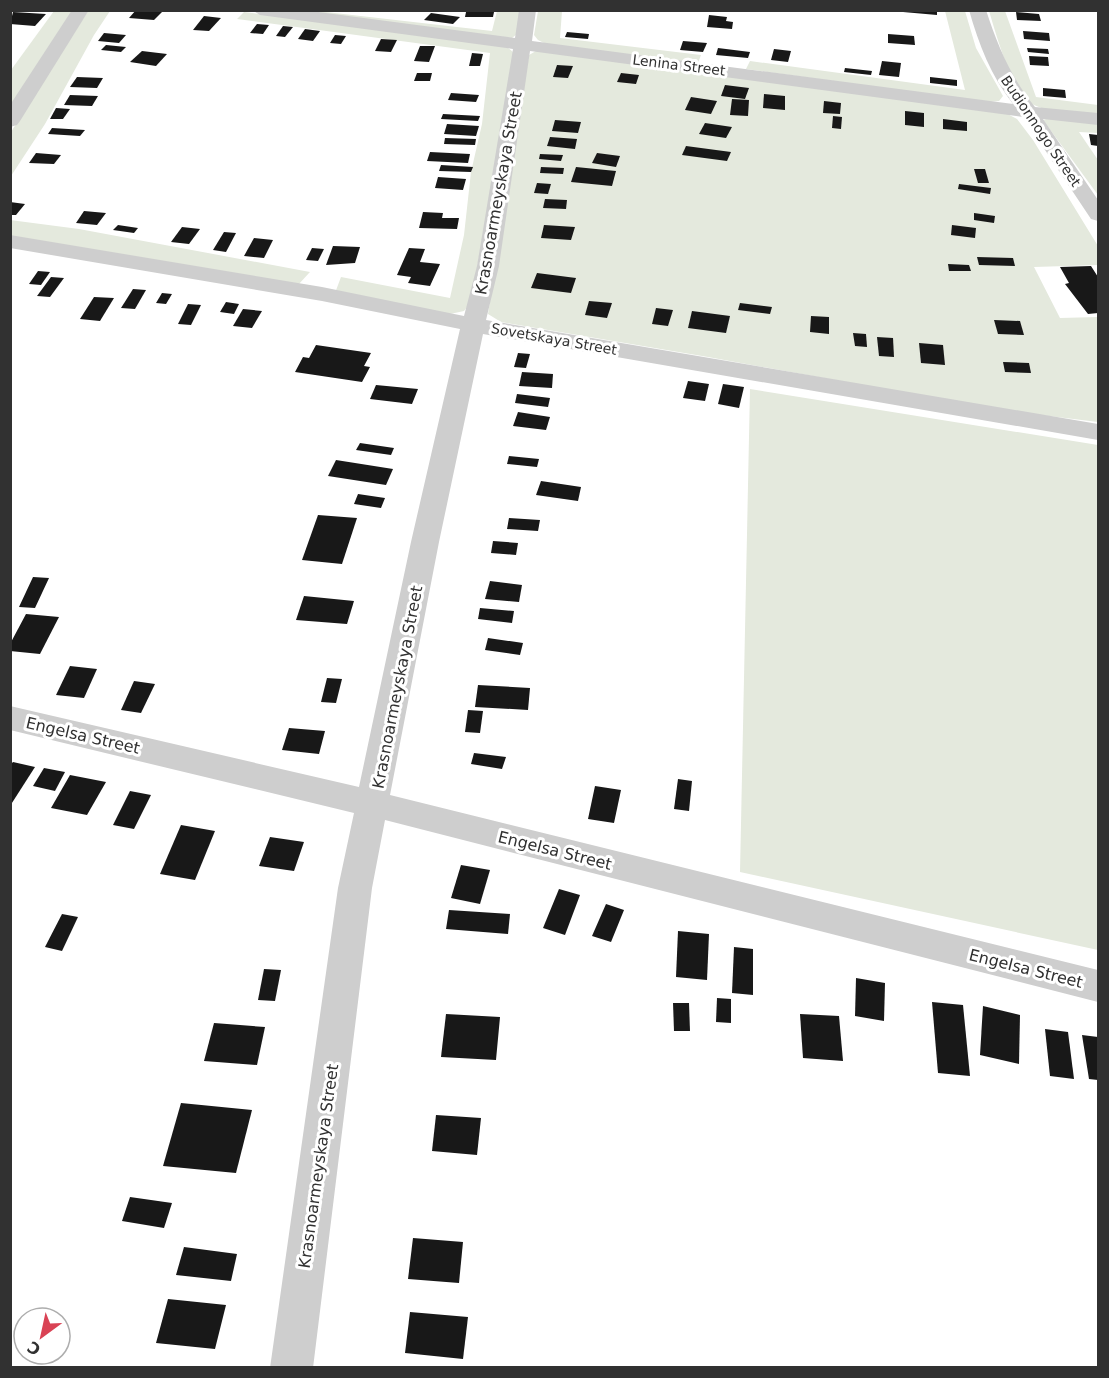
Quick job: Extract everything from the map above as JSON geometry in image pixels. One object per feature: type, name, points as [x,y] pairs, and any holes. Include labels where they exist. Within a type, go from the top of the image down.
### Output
[{"type":"street","points":[[10,121],[81,10]]},
{"type":"street","name":"Lenina Street","points":[[260,10],[1029,112],[1098,119]]},
{"type":"street","name":"Krasnoarmeyskaya Street","points":[[291,1368],[355,888],[374,804],[425,542],[488,266],[528,10]]},
{"type":"street","name":"Budionnogo Street","points":[[977,10],[989,47],[1007,84],[1029,112],[1098,215]]},
{"type":"street","name":"Sovetskaya Street","points":[[10,241],[322,294],[473,325],[1098,432]]},
{"type":"street","name":"Engelsa Street","points":[[10,718],[374,804],[1098,986]]},
{"type":"shaded area","points":[[54,11],[77,11],[11,111],[11,70]]},
{"type":"shaded area","points":[[88,11],[110,11],[94,35],[45,124],[11,176],[11,132]]},
{"type":"shaded area","points":[[280,11],[317,11],[492,31],[497,11],[521,11],[517,34],[512,38]]},
{"type":"shaded area","points":[[538,11],[562,11],[560,38],[701,55],[698,63],[548,45],[534,35]]},
{"type":"shaded area","points":[[945,11],[965,11],[976,48],[1003,96],[999,101],[987,102],[746,69],[750,61],[965,90]]},
{"type":"shaded area","points":[[989,11],[1005,11],[1036,97],[1098,105],[1098,115],[1049,110],[1034,105],[1026,99],[1012,77]]},
{"type":"shaded area","points":[[244,12],[507,47],[513,52],[514,58],[471,302],[464,311],[450,314],[335,293],[341,277],[450,298],[464,235],[471,172],[482,124],[490,53],[237,19]]},
{"type":"shaded area","points":[[536,51],[998,109],[1017,119],[1033,140],[1098,246],[1098,265],[1034,267],[1060,318],[1098,317],[1098,422],[1000,410],[501,322],[488,314],[529,55]]},
{"type":"shaded area","points":[[1052,117],[1098,121],[1098,133],[1079,132],[1098,160],[1098,195],[1043,120]]},
{"type":"shaded area","points":[[10,220],[79,229],[310,272],[298,285],[11,237]]},
{"type":"shaded area","points":[[750,389],[1098,445],[1098,950],[740,872]]},
{"type":"building","points":[[136,10],[162,12],[154,20],[129,18]]},
{"type":"building","points":[[903,10],[937,10],[937,15],[903,12]]},
{"type":"building","points":[[13,12],[46,14],[35,26],[10,24]]},
{"type":"building","points":[[466,12],[494,12],[493,17],[465,17]]},
{"type":"building","points":[[1016,12],[1039,14],[1041,21],[1017,20]]},
{"type":"building","points":[[431,13],[460,17],[453,24],[424,20]]},
{"type":"building","points":[[709,15],[727,17],[726,21],[733,22],[732,29],[707,27]]},
{"type":"building","points":[[204,16],[221,18],[209,31],[193,30]]},
{"type":"building","points":[[257,24],[269,25],[263,34],[250,33]]},
{"type":"building","points":[[283,26],[293,27],[285,37],[276,36]]},
{"type":"building","points":[[305,29],[320,31],[313,41],[298,39]]},
{"type":"building","points":[[1023,31],[1049,33],[1050,41],[1024,39]]},
{"type":"building","points":[[567,32],[589,34],[588,39],[565,37]]},
{"type":"building","points":[[104,33],[126,35],[119,43],[98,41]]},
{"type":"building","points":[[888,34],[914,36],[915,45],[888,43]]},
{"type":"building","points":[[335,35],[346,36],[341,44],[330,43]]},
{"type":"building","points":[[381,39],[397,40],[391,52],[375,51]]},
{"type":"building","points":[[683,41],[707,43],[703,52],[680,50]]},
{"type":"building","points":[[106,45],[126,47],[121,52],[101,50]]},
{"type":"building","points":[[420,46],[435,46],[429,62],[414,61]]},
{"type":"building","points":[[718,48],[750,52],[748,58],[716,55]]},
{"type":"building","points":[[1027,48],[1048,49],[1049,54],[1028,52]]},
{"type":"building","points":[[774,49],[791,51],[788,62],[771,60]]},
{"type":"building","points":[[142,51],[167,54],[156,66],[130,62]]},
{"type":"building","points":[[472,53],[483,54],[480,66],[469,66]]},
{"type":"building","points":[[1029,56],[1048,57],[1049,66],[1030,65]]},
{"type":"building","points":[[882,61],[901,63],[899,77],[879,75]]},
{"type":"building","points":[[557,65],[573,66],[568,78],[553,77]]},
{"type":"building","points":[[845,68],[872,71],[871,75],[844,72]]},
{"type":"building","points":[[417,73],[432,73],[430,81],[414,81]]},
{"type":"building","points":[[621,73],[639,75],[636,84],[617,82]]},
{"type":"building","points":[[77,77],[103,78],[97,88],[70,87]]},
{"type":"building","points":[[930,77],[957,80],[957,86],[930,83]]},
{"type":"building","points":[[725,85],[749,88],[745,99],[721,96]]},
{"type":"building","points":[[1043,88],[1065,90],[1066,98],[1043,96]]},
{"type":"building","points":[[451,93],[479,95],[476,102],[448,100]]},
{"type":"building","points":[[764,94],[785,96],[785,110],[763,108]]},
{"type":"building","points":[[70,95],[98,96],[92,106],[64,105]]},
{"type":"building","points":[[691,97],[717,101],[711,114],[685,110]]},
{"type":"building","points":[[732,99],[749,100],[748,116],[730,115]]},
{"type":"building","points":[[824,101],[841,103],[840,114],[823,113]]},
{"type":"building","points":[[56,108],[70,109],[63,119],[50,119]]},
{"type":"building","points":[[905,111],[924,113],[924,127],[905,125]]},
{"type":"building","points":[[443,114],[480,116],[478,121],[441,119]]},
{"type":"building","points":[[833,116],[842,117],[841,129],[832,128]]},
{"type":"building","points":[[943,119],[967,122],[967,131],[943,129]]},
{"type":"building","points":[[555,120],[581,122],[578,133],[552,131]]},
{"type":"building","points":[[705,123],[732,127],[726,138],[699,134]]},
{"type":"building","points":[[447,124],[479,126],[476,136],[444,134]]},
{"type":"building","points":[[52,128],[85,130],[80,136],[48,134]]},
{"type":"building","points":[[1089,134],[1098,135],[1098,146],[1091,145]]},
{"type":"building","points":[[550,137],[577,139],[575,149],[547,146]]},
{"type":"building","points":[[445,138],[476,139],[475,145],[444,144]]},
{"type":"building","points":[[686,146],[731,152],[727,161],[682,155]]},
{"type":"building","points":[[430,152],[470,154],[468,163],[427,161]]},
{"type":"building","points":[[36,153],[61,155],[54,164],[29,163]]},
{"type":"building","points":[[597,153],[620,156],[616,167],[592,163]]},
{"type":"building","points":[[540,154],[563,155],[561,161],[539,159]]},
{"type":"building","points":[[441,165],[473,167],[471,172],[439,171]]},
{"type":"building","points":[[541,167],[564,168],[563,174],[540,173]]},
{"type":"building","points":[[576,167],[616,171],[612,186],[571,182]]},
{"type":"building","points":[[974,169],[985,169],[989,183],[978,183]]},
{"type":"building","points":[[438,177],[466,179],[463,190],[435,188]]},
{"type":"building","points":[[537,183],[551,184],[548,194],[534,193]]},
{"type":"building","points":[[959,184],[991,188],[990,194],[958,189]]},
{"type":"building","points":[[545,199],[567,200],[566,209],[543,208]]},
{"type":"building","points":[[10,202],[25,204],[16,215],[10,215]]},
{"type":"building","points":[[84,211],[106,213],[97,225],[76,223]]},
{"type":"building","points":[[423,212],[443,213],[442,218],[459,218],[457,229],[419,228]]},
{"type":"building","points":[[974,213],[995,216],[994,223],[974,220]]},
{"type":"building","points":[[118,225],[138,228],[134,233],[113,230]]},
{"type":"building","points":[[544,225],[575,227],[571,240],[541,238]]},
{"type":"building","points":[[952,225],[976,228],[975,238],[951,235]]},
{"type":"building","points":[[182,227],[200,229],[189,244],[171,242]]},
{"type":"building","points":[[224,232],[236,233],[226,252],[213,250]]},
{"type":"building","points":[[254,238],[273,240],[264,258],[244,256]]},
{"type":"building","points":[[333,246],[360,247],[355,263],[326,265]]},
{"type":"building","points":[[312,248],[324,249],[318,261],[306,260]]},
{"type":"building","points":[[409,248],[425,249],[420,262],[440,264],[430,286],[408,283],[411,277],[397,275]]},
{"type":"building","points":[[977,257],[1013,258],[1015,266],[979,265]]},
{"type":"building","points":[[948,264],[969,265],[971,271],[949,271]]},
{"type":"building","points":[[1091,266],[1098,277],[1098,313],[1088,314],[1065,284],[1069,283],[1060,267]]},
{"type":"building","points":[[38,271],[50,272],[41,285],[29,284]]},
{"type":"building","points":[[537,273],[576,278],[571,293],[531,288]]},
{"type":"building","points":[[51,277],[64,278],[50,297],[37,296]]},
{"type":"building","points":[[133,289],[146,290],[135,309],[121,308]]},
{"type":"building","points":[[162,293],[172,294],[166,304],[156,303]]},
{"type":"building","points":[[94,297],[114,298],[100,321],[80,319]]},
{"type":"building","points":[[589,301],[612,303],[607,318],[585,315]]},
{"type":"building","points":[[226,302],[239,304],[234,314],[220,312]]},
{"type":"building","points":[[740,303],[772,307],[770,314],[738,310]]},
{"type":"building","points":[[188,304],[201,305],[191,325],[178,324]]},
{"type":"building","points":[[656,308],[673,310],[668,326],[652,324]]},
{"type":"building","points":[[243,309],[262,311],[252,328],[233,326]]},
{"type":"building","points":[[692,311],[730,316],[726,333],[688,328]]},
{"type":"building","points":[[811,316],[829,317],[829,334],[810,332]]},
{"type":"building","points":[[994,320],[1020,321],[1024,335],[998,334]]},
{"type":"building","points":[[853,333],[866,334],[867,347],[855,346]]},
{"type":"building","points":[[877,337],[893,338],[894,357],[879,356]]},
{"type":"building","points":[[919,343],[943,345],[945,365],[921,363]]},
{"type":"building","points":[[316,345],[371,353],[364,366],[370,367],[362,382],[295,372],[303,357],[309,358]]},
{"type":"building","points":[[518,353],[530,354],[526,368],[514,367]]},
{"type":"building","points":[[1003,362],[1029,363],[1031,373],[1005,372]]},
{"type":"building","points":[[522,372],[553,374],[552,388],[519,386]]},
{"type":"building","points":[[688,381],[709,384],[705,401],[683,398]]},
{"type":"building","points":[[723,384],[744,387],[739,408],[718,404]]},
{"type":"building","points":[[376,385],[418,389],[412,404],[370,399]]},
{"type":"building","points":[[517,394],[550,398],[548,407],[515,403]]},
{"type":"building","points":[[518,412],[550,417],[546,430],[513,426]]},
{"type":"building","points":[[360,443],[394,448],[391,455],[356,450]]},
{"type":"building","points":[[509,456],[539,459],[537,467],[507,464]]},
{"type":"building","points":[[336,460],[393,469],[386,485],[328,476]]},
{"type":"building","points":[[541,481],[581,487],[578,501],[536,495]]},
{"type":"building","points":[[358,494],[385,498],[381,508],[354,504]]},
{"type":"building","points":[[318,515],[357,518],[342,564],[302,560]]},
{"type":"building","points":[[509,518],[540,520],[538,531],[507,529]]},
{"type":"building","points":[[493,541],[518,543],[516,555],[491,553]]},
{"type":"building","points":[[33,577],[49,578],[35,608],[19,607]]},
{"type":"building","points":[[490,581],[522,585],[519,602],[485,599]]},
{"type":"building","points":[[304,596],[354,601],[347,624],[296,620]]},
{"type":"building","points":[[480,608],[514,611],[512,623],[478,619]]},
{"type":"building","points":[[26,614],[59,617],[40,654],[10,651],[10,644]]},
{"type":"building","points":[[488,638],[523,643],[520,655],[485,650]]},
{"type":"building","points":[[70,666],[97,669],[84,698],[56,695]]},
{"type":"building","points":[[327,678],[342,679],[336,703],[321,702]]},
{"type":"building","points":[[134,681],[155,684],[141,713],[121,710]]},
{"type":"building","points":[[478,685],[530,688],[528,710],[475,707]]},
{"type":"building","points":[[468,710],[483,711],[480,733],[465,732]]},
{"type":"building","points":[[289,728],[325,731],[319,754],[282,750]]},
{"type":"building","points":[[474,753],[506,757],[502,769],[471,764]]},
{"type":"building","points":[[13,762],[35,767],[10,806],[10,765]]},
{"type":"building","points":[[44,768],[65,772],[55,791],[33,786]]},
{"type":"building","points":[[70,775],[106,782],[87,815],[51,808]]},
{"type":"building","points":[[678,779],[692,781],[689,811],[674,809]]},
{"type":"building","points":[[595,786],[621,790],[614,823],[588,819]]},
{"type":"building","points":[[130,791],[151,795],[134,829],[113,825]]},
{"type":"building","points":[[181,825],[215,831],[195,880],[160,874]]},
{"type":"building","points":[[270,837],[304,842],[294,871],[259,866]]},
{"type":"building","points":[[461,865],[490,870],[480,904],[451,898]]},
{"type":"building","points":[[559,889],[580,895],[565,935],[543,928]]},
{"type":"building","points":[[606,904],[624,910],[611,942],[592,936]]},
{"type":"building","points":[[449,910],[510,914],[508,934],[446,929]]},
{"type":"building","points":[[62,914],[78,917],[62,951],[45,947]]},
{"type":"building","points":[[678,931],[709,934],[707,980],[676,977]]},
{"type":"building","points":[[734,947],[753,949],[753,995],[732,993]]},
{"type":"building","points":[[264,969],[281,970],[275,1001],[258,1000]]},
{"type":"building","points":[[856,978],[885,983],[884,1021],[855,1016]]},
{"type":"building","points":[[717,998],[731,999],[731,1023],[716,1022]]},
{"type":"building","points":[[932,1002],[963,1005],[970,1076],[938,1073]]},
{"type":"building","points":[[673,1003],[689,1003],[690,1031],[674,1031]]},
{"type":"building","points":[[983,1006],[1020,1015],[1019,1064],[980,1055]]},
{"type":"building","points":[[446,1014],[500,1017],[496,1060],[441,1057]]},
{"type":"building","points":[[800,1014],[839,1016],[843,1061],[803,1058]]},
{"type":"building","points":[[214,1023],[265,1027],[257,1065],[204,1061]]},
{"type":"building","points":[[1045,1029],[1068,1032],[1074,1079],[1050,1076]]},
{"type":"building","points":[[1082,1035],[1098,1037],[1098,1080],[1089,1079]]},
{"type":"building","points":[[181,1103],[252,1110],[236,1173],[163,1166]]},
{"type":"building","points":[[436,1115],[481,1118],[477,1155],[432,1151]]},
{"type":"building","points":[[130,1197],[172,1203],[164,1228],[122,1221]]},
{"type":"building","points":[[413,1238],[463,1242],[459,1283],[408,1279]]},
{"type":"building","points":[[184,1247],[237,1254],[231,1281],[176,1275]]},
{"type":"building","points":[[168,1299],[226,1305],[215,1349],[156,1343]]},
{"type":"building","points":[[410,1312],[468,1317],[463,1359],[405,1353]]}]
